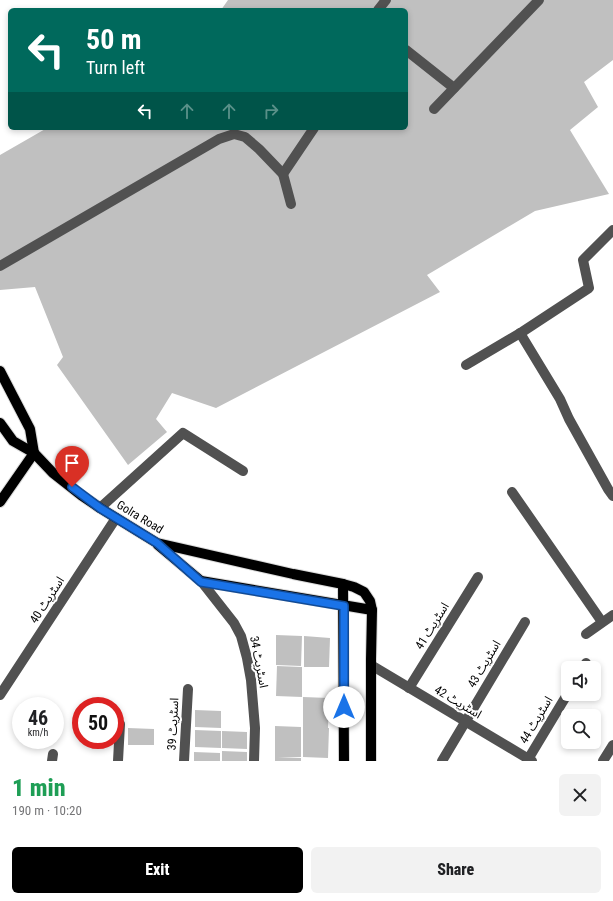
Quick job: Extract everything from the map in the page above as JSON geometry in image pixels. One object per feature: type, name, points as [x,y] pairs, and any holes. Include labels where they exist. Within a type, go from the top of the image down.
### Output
[{"type":"main road","points":[[0,371],[30,429],[34,453],[0,502]]},
{"type":"main road","name":"Golra Road","points":[[1,426],[13,441],[34,453],[54,473],[100,508],[157,543],[354,587],[364,592],[370,601],[372,610]]},
{"type":"main road","points":[[157,543],[201,582],[372,610],[371,761]]},
{"type":"main road","points":[[343,584],[344,761]]},
{"type":"street","points":[[380,8],[386,0]]},
{"type":"street","points":[[434,109],[539,0]]},
{"type":"street","points":[[408,52],[454,88]]},
{"type":"street","points":[[283,174],[313,130]]},
{"type":"street","points":[[0,266],[219,139],[234,134],[245,137],[283,174],[291,204]]},
{"type":"street","points":[[466,365],[520,333],[589,288],[582,260],[613,230]]},
{"type":"street","points":[[520,333],[560,399],[613,496]]},
{"type":"street","points":[[100,508],[183,433],[243,471]]},
{"type":"street","points":[[512,492],[602,622]]},
{"type":"street","name":"اسٹریٹ 40","points":[[0,695],[116,518]]},
{"type":"street","name":"اسٹریٹ 41","points":[[409,688],[478,577]]},
{"type":"street","name":"اسٹریٹ 34","points":[[201,582],[234,623],[241,636],[251,680],[255,728],[254,761]]},
{"type":"street","points":[[586,634],[613,615]]},
{"type":"street","name":"اسٹریٹ 43","points":[[442,761],[525,622]]},
{"type":"street","name":"اسٹریٹ 42","points":[[371,665],[529,760]]},
{"type":"street","name":"اسٹریٹ 39","points":[[184,761],[188,689]]},
{"type":"street","name":"اسٹریٹ 44","points":[[529,760],[563,701]]},
{"type":"street","points":[[603,761],[613,745]]},
{"type":"street","points":[[118,761],[119,749]]},
{"type":"building","points":[[228,0],[613,0],[613,60],[584,82],[598,107],[570,130],[609,194],[535,211],[427,275],[440,292],[216,408],[172,393],[156,419],[167,432],[128,465],[57,365],[63,357],[35,287],[0,290],[0,155],[44,130],[408,130],[408,8],[222,8]]},
{"type":"building","points":[[276,635],[302,636],[301,666],[276,665]]},
{"type":"building","points":[[304,636],[330,638],[329,667],[304,667]]},
{"type":"building","points":[[277,666],[302,667],[302,697],[276,696]]},
{"type":"building","points":[[303,697],[329,698],[328,758],[303,757]]},
{"type":"building","points":[[195,710],[221,711],[221,728],[195,727]]},
{"type":"building","points":[[275,726],[301,727],[301,757],[278,757],[301,758],[301,761],[275,761]]},
{"type":"building","points":[[128,728],[154,729],[154,745],[128,745]]},
{"type":"building","points":[[195,730],[221,731],[221,748],[195,747]]},
{"type":"building","points":[[222,731],[247,732],[247,749],[222,748]]},
{"type":"building","points":[[222,751],[247,752],[247,761],[222,761]]},
{"type":"building","points":[[194,752],[220,753],[220,761],[194,761]]},
{"type":"route","points":[[72,487],[100,508],[157,543],[201,582],[344,606],[344,707]]}]
